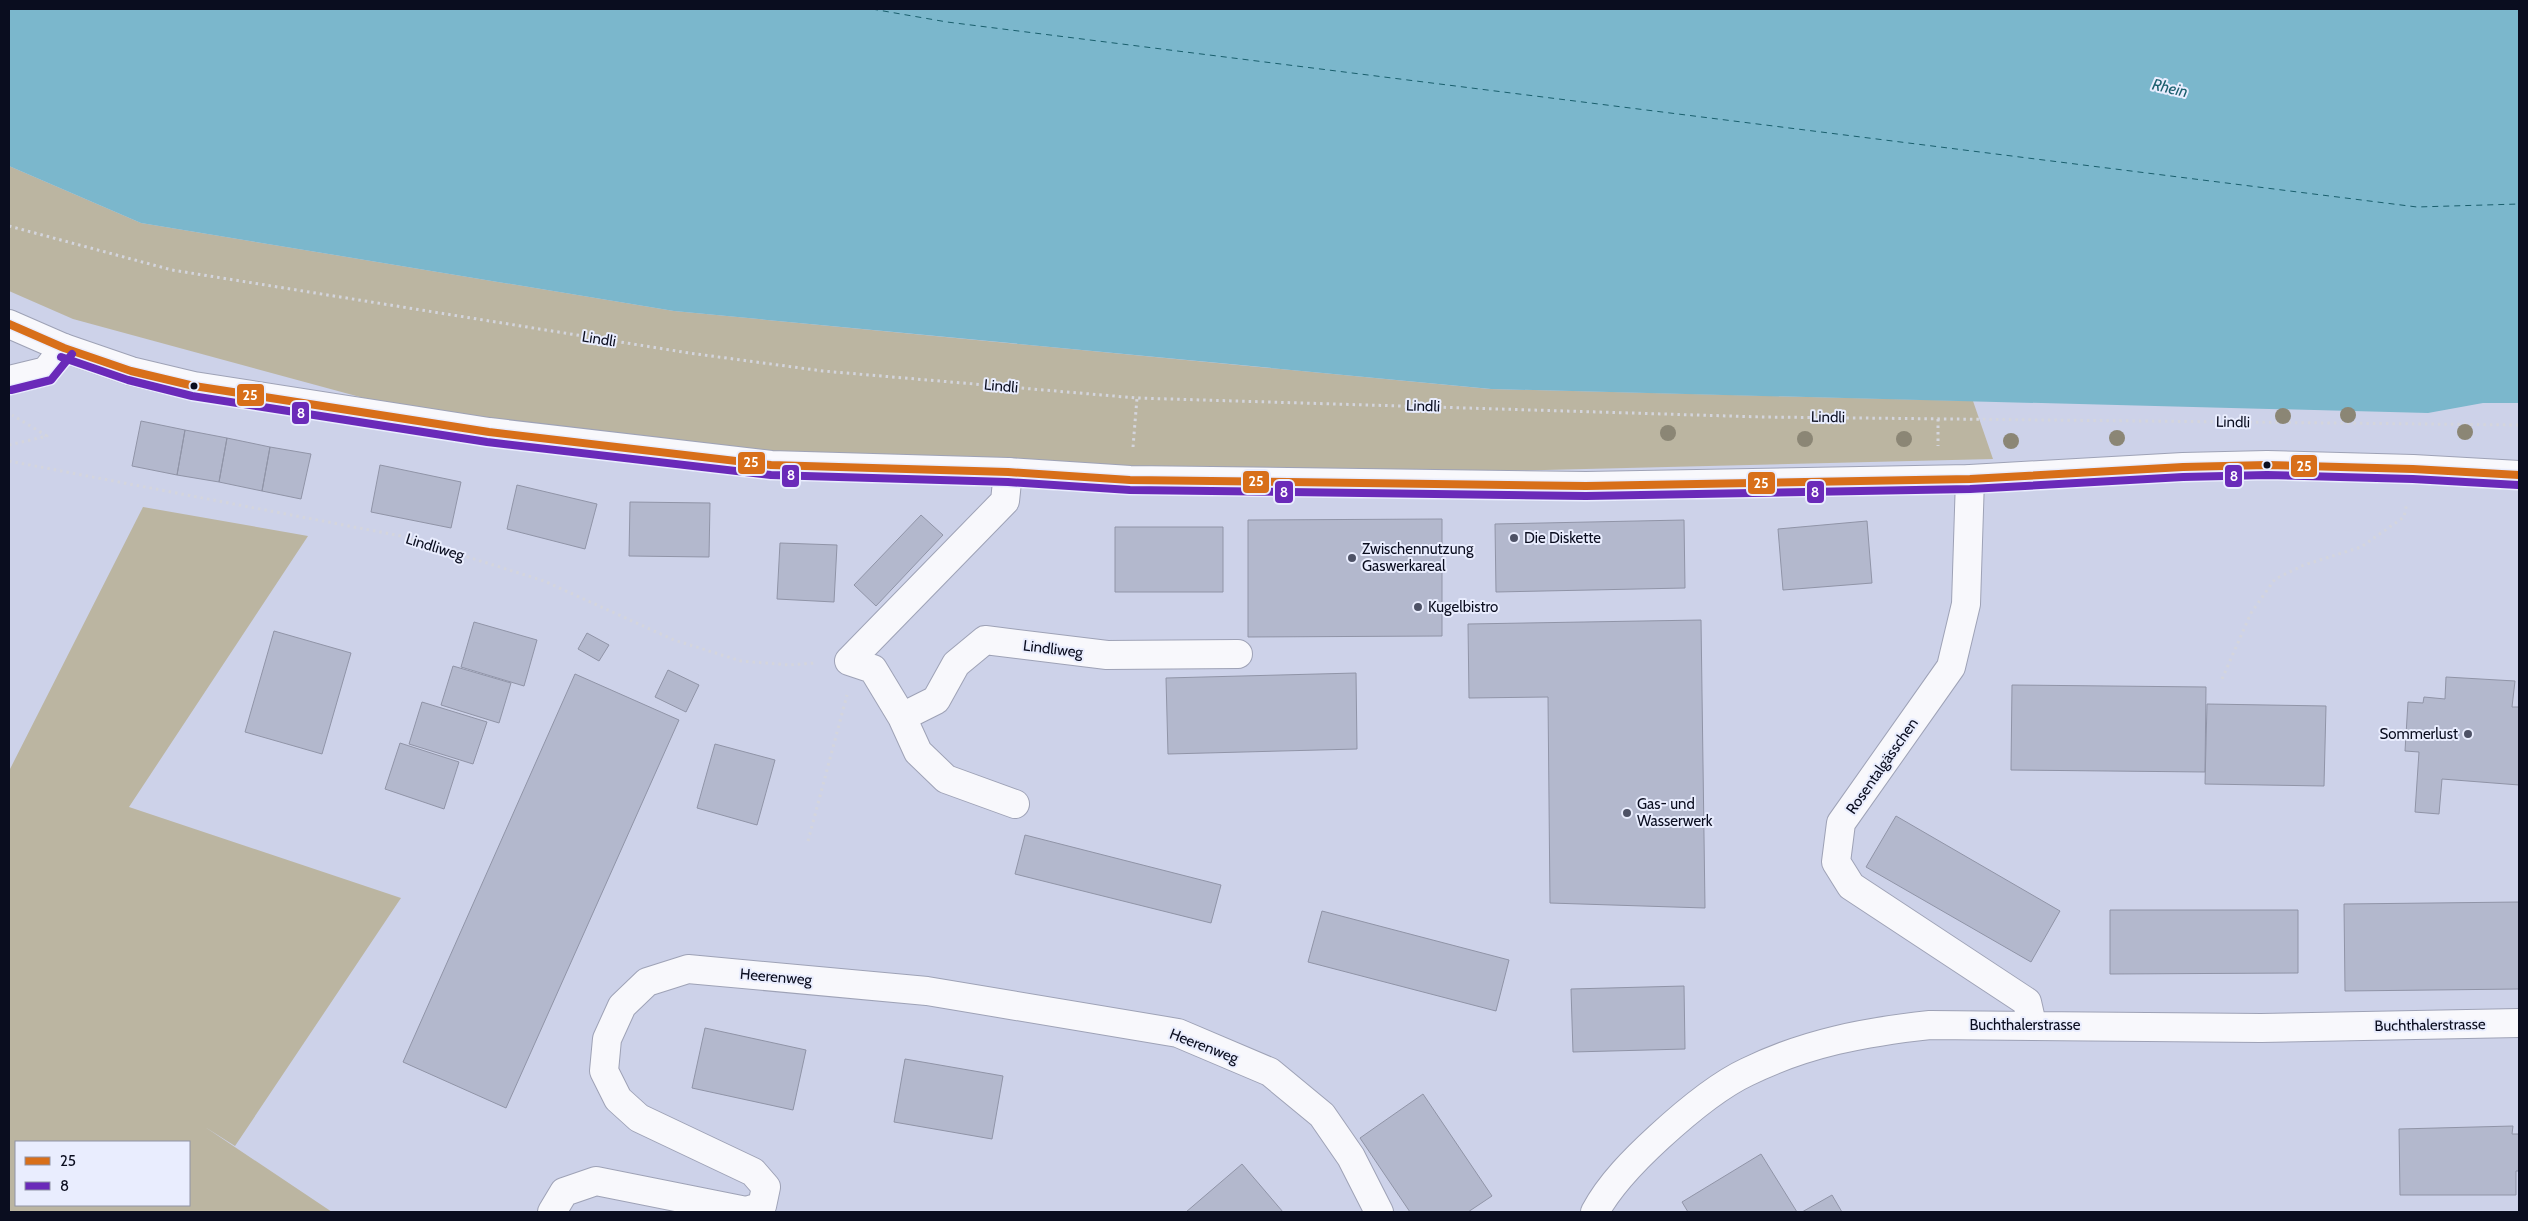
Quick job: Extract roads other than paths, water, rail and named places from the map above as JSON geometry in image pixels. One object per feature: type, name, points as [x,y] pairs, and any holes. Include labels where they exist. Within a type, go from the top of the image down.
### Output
[{"type":"street","points":[[9,324],[64,348],[131,371],[194,386],[489,432],[771,465],[1008,472],[1130,480],[1586,486],[1970,479],[2248,465],[2413,469],[2519,475]]},
{"type":"street","points":[[9,380],[46,371],[64,348]]},
{"type":"street","points":[[1008,472],[1005,501],[849,661],[873,669],[902,717],[918,752],[946,779],[1015,804]]},
{"type":"street","name":"Rosentalgässchen","points":[[1970,479],[1966,604],[1951,667],[1841,823],[1836,862],[1851,886],[2026,1002],[2032,1024]]},
{"type":"street","name":"Lindliweg","points":[[902,717],[936,700],[956,664],[985,640],[1108,655],[1238,654]]},
{"type":"street","name":"Heerenweg","points":[[552,1212],[564,1192],[596,1181],[746,1211],[762,1206],[766,1187],[753,1172],[639,1118],[618,1099],[604,1071],[606,1039],[622,1006],[647,982],[688,969],[927,991],[1178,1033],[1270,1072],[1322,1115],[1351,1157],[1378,1212]]},
{"type":"street","name":"Buchthalerstrasse","points":[[1595,1212],[1635,1159],[1686,1112],[1746,1072],[1818,1043],[1880,1030],[1930,1025],[2032,1024],[2261,1028],[2519,1023]]},
{"type":"water","name":"Rhein","points":[[9,9],[2519,9],[2519,403],[2483,403],[2428,413],[1491,389],[674,311],[141,223],[9,166]]},
{"type":"place","name":"Die Diskette","points":[[1514,538]]},
{"type":"place","name":"Zwischennutzung Gaswerkareal","points":[[1352,558]]},
{"type":"place","name":"Kugelbistro","points":[[1418,607]]},
{"type":"place","name":"Sommerlust","points":[[2468,734]]},
{"type":"place","name":"Gas- und Wasserwerk","points":[[1627,813]]}]
